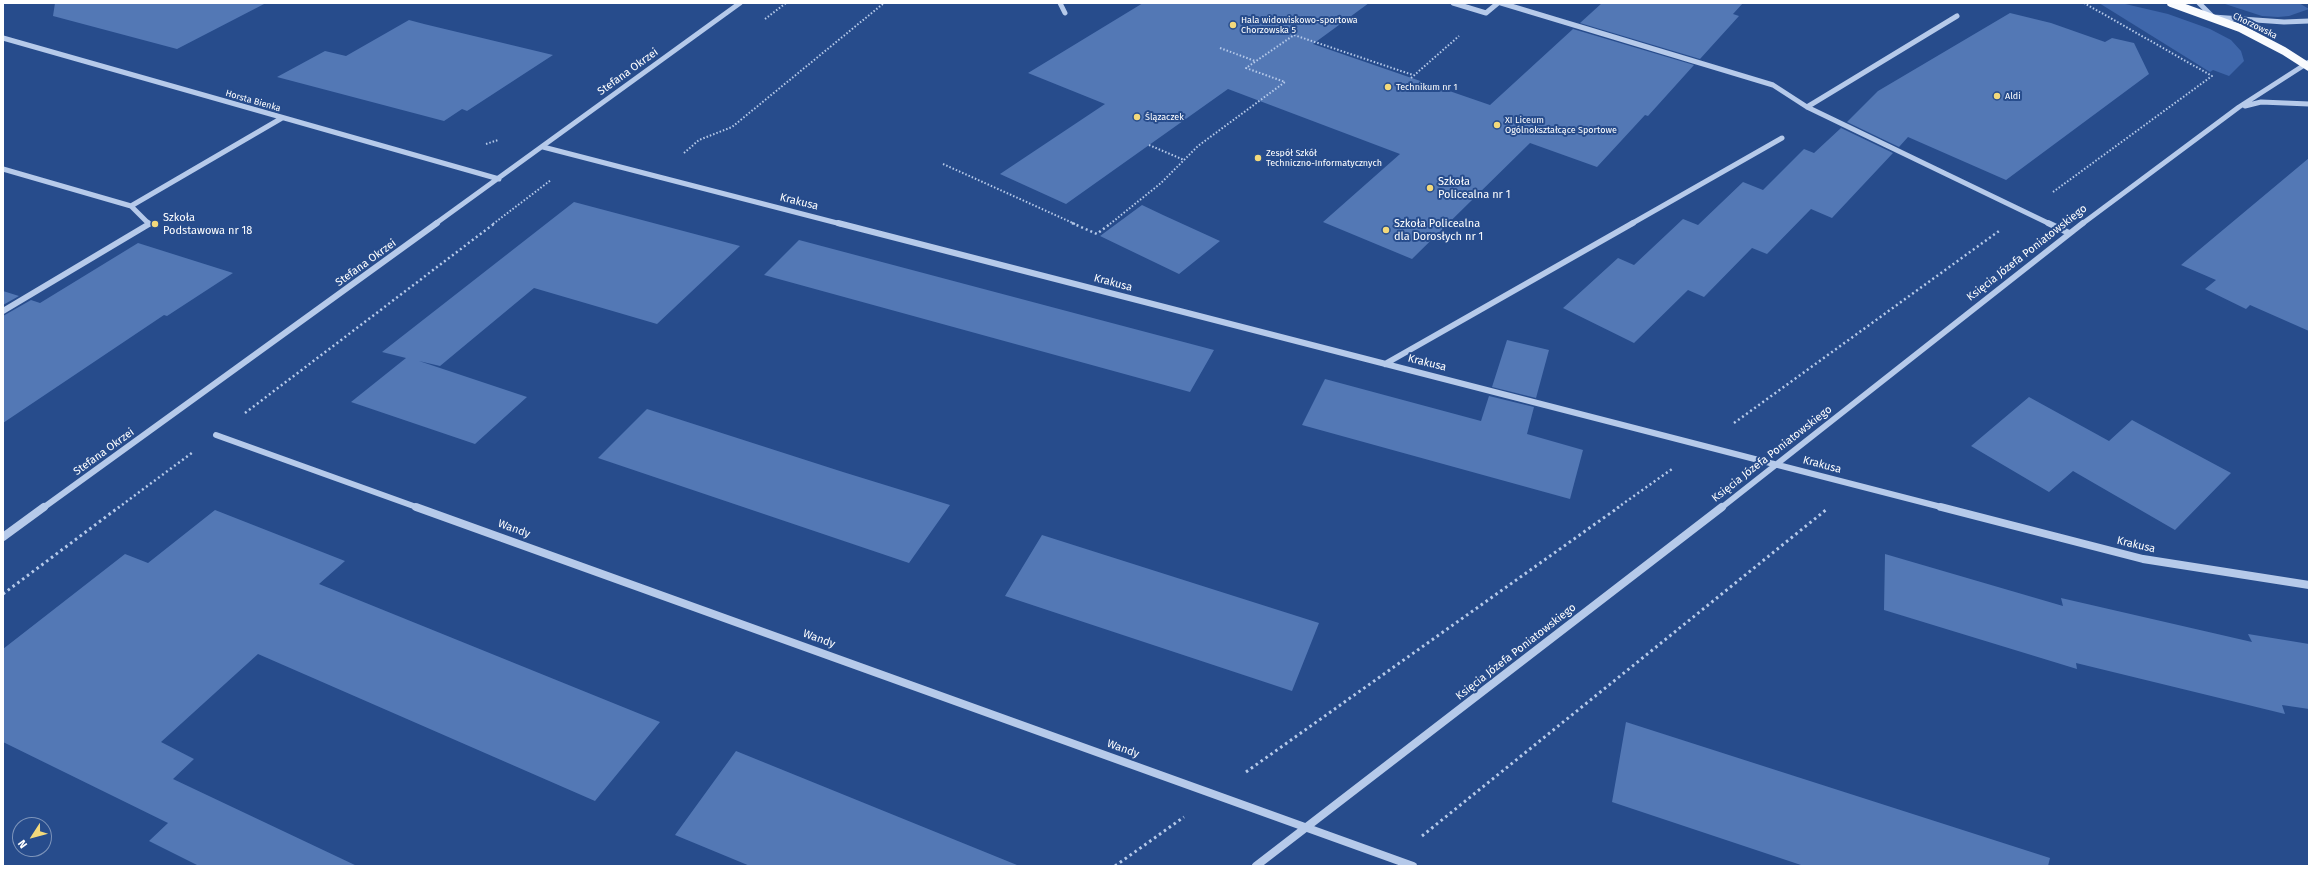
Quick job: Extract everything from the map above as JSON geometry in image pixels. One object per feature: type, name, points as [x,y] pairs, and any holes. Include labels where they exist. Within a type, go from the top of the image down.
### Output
[{"type":"main road","name":"Chorzowska","points":[[2171,3],[2213,17],[2265,40],[2308,64]]},
{"type":"street","name":"Stefana Okrzei","points":[[3,538],[740,3]]},
{"type":"street","points":[[1060,3],[1065,13]]},
{"type":"street","points":[[1453,3],[1486,13],[1499,3],[1750,77],[1773,86],[1807,108],[2069,234]]},
{"type":"street","points":[[2198,3],[2213,17],[2284,22],[2309,21]]},
{"type":"street","points":[[1807,108],[1957,16]]},
{"type":"street","name":"Horsta Bienka","points":[[3,38],[499,179]]},
{"type":"street","name":"Księcia Józefa Poniatowskiego","points":[[1256,866],[1777,465],[2069,234],[2239,107],[2308,64]]},
{"type":"street","points":[[2239,107],[2261,102],[2309,104]]},
{"type":"street","points":[[130,206],[282,118]]},
{"type":"street","points":[[1385,364],[1782,138]]},
{"type":"street","name":"Krakusa","points":[[543,147],[2143,559],[2309,585]]},
{"type":"street","points":[[3,169],[130,206],[149,224],[3,311]]},
{"type":"street","name":"Wandy","points":[[216,434],[1413,866]]},
{"type":"path","points":[[680,157],[699,140],[732,127],[884,3]]},
{"type":"path","points":[[1730,426],[2212,76],[2084,3]]},
{"type":"path","points":[[1410,78],[1486,13]]},
{"type":"path","points":[[943,164],[1097,234],[1162,183],[1198,146],[1285,82],[1246,68],[1294,35],[1413,75]]},
{"type":"path","points":[[1220,48],[1256,61]]},
{"type":"path","points":[[481,145],[502,139]]},
{"type":"path","points":[[1149,145],[1184,160]]},
{"type":"path","points":[[3,594],[553,178]]},
{"type":"path","points":[[1115,866],[1676,466]]},
{"type":"path","points":[[1393,859],[1830,508]]},
{"type":"shaded area","points":[[2099,3],[2121,3],[2168,14],[2210,29],[2231,40],[2241,51],[2244,61],[2229,76],[2213,70],[2210,72]]},
{"type":"shaded area","points":[[2222,3],[2299,3],[2309,9],[2289,16],[2262,16]]},
{"type":"building","points":[[55,3],[266,3],[177,49],[53,16]]},
{"type":"building","points":[[1143,3],[1369,3],[1313,44],[1490,105],[1573,29],[1694,65],[1648,116],[1645,115],[1597,167],[1530,143],[1412,259],[1323,222],[1400,154],[1228,89],[1066,204],[1000,174],[1105,104],[1028,73]]},
{"type":"building","points":[[1602,3],[1743,3],[1733,14],[1739,16],[1700,59],[1580,23]]},
{"type":"building","name":"Aldi","points":[[2010,13],[2051,23],[2105,42],[2112,38],[2134,43],[2149,74],[2006,180],[1908,137],[1899,147],[1847,122],[1878,91]]},
{"type":"building","points":[[409,20],[553,55],[467,111],[462,109],[444,121],[277,77],[325,51],[346,56]]},
{"type":"building","points":[[1841,128],[1893,153],[1832,218],[1811,209],[1767,254],[1752,248],[1704,297],[1688,290],[1634,343],[1563,308],[1618,258],[1634,265],[1683,219],[1698,225],[1743,182],[1763,190],[1804,149],[1814,153]]},
{"type":"building","points":[[2309,158],[2309,331],[2250,305],[2246,309],[2205,289],[2216,280],[2181,265]]},
{"type":"building","points":[[574,202],[740,246],[657,324],[534,288],[440,366],[419,361],[527,397],[475,444],[351,402],[406,358],[382,352]]},
{"type":"building","points":[[1142,205],[1220,241],[1179,274],[1100,236]]},
{"type":"building","points":[[799,240],[1214,350],[1190,392],[764,275]]},
{"type":"building","points":[[138,243],[233,273],[167,316],[164,315],[3,423],[3,316],[31,300],[40,303]]},
{"type":"building","points":[[3,291],[19,296],[3,305]]},
{"type":"building","points":[[1507,340],[1549,350],[1536,398],[1492,387]]},
{"type":"building","points":[[1325,379],[1481,421],[1489,396],[1534,407],[1527,434],[1583,450],[1570,499],[1302,425]]},
{"type":"building","points":[[2029,397],[2109,441],[2132,420],[2231,473],[2175,530],[2073,471],[2049,492],[1971,446]]},
{"type":"building","points":[[647,409],[950,505],[909,563],[598,458]]},
{"type":"building","points":[[215,510],[345,561],[319,584],[660,722],[595,801],[258,654],[161,742],[194,759],[173,779],[357,866],[199,866],[149,841],[168,823],[3,742],[3,649],[125,554],[148,563]]},
{"type":"building","points":[[1042,535],[1319,623],[1292,691],[1005,596]]},
{"type":"building","points":[[1885,554],[2063,606],[2061,598],[2252,642],[2248,634],[2309,644],[2309,709],[2282,705],[2285,714],[2076,663],[2077,669],[1884,610]]},
{"type":"building","points":[[1626,722],[2050,858],[2048,866],[1804,866],[1612,802]]},
{"type":"building","points":[[736,751],[1017,866],[750,866],[675,835]]},
{"type":"place","name":"Hala widowiskowo-sportowa Chorzowska 5","points":[[1233,25]]},
{"type":"place","name":"Technikum nr 1","points":[[1388,87]]},
{"type":"place","name":"Aldi","points":[[1997,96]]},
{"type":"place","name":"Ślązaczek","points":[[1137,117]]},
{"type":"place","name":"XI Liceum Ogólnokształcące Sportowe","points":[[1497,125]]},
{"type":"place","name":"Zespół Szkół Techniczno-Informatycznych","points":[[1258,158]]},
{"type":"place","name":"Szkoła Policealna nr 1","points":[[1430,188]]},
{"type":"place","name":"Szkoła Podstawowa nr 18","points":[[155,224]]},
{"type":"place","name":"Szkoła Policealna dla Dorosłych nr 1","points":[[1386,230]]}]
